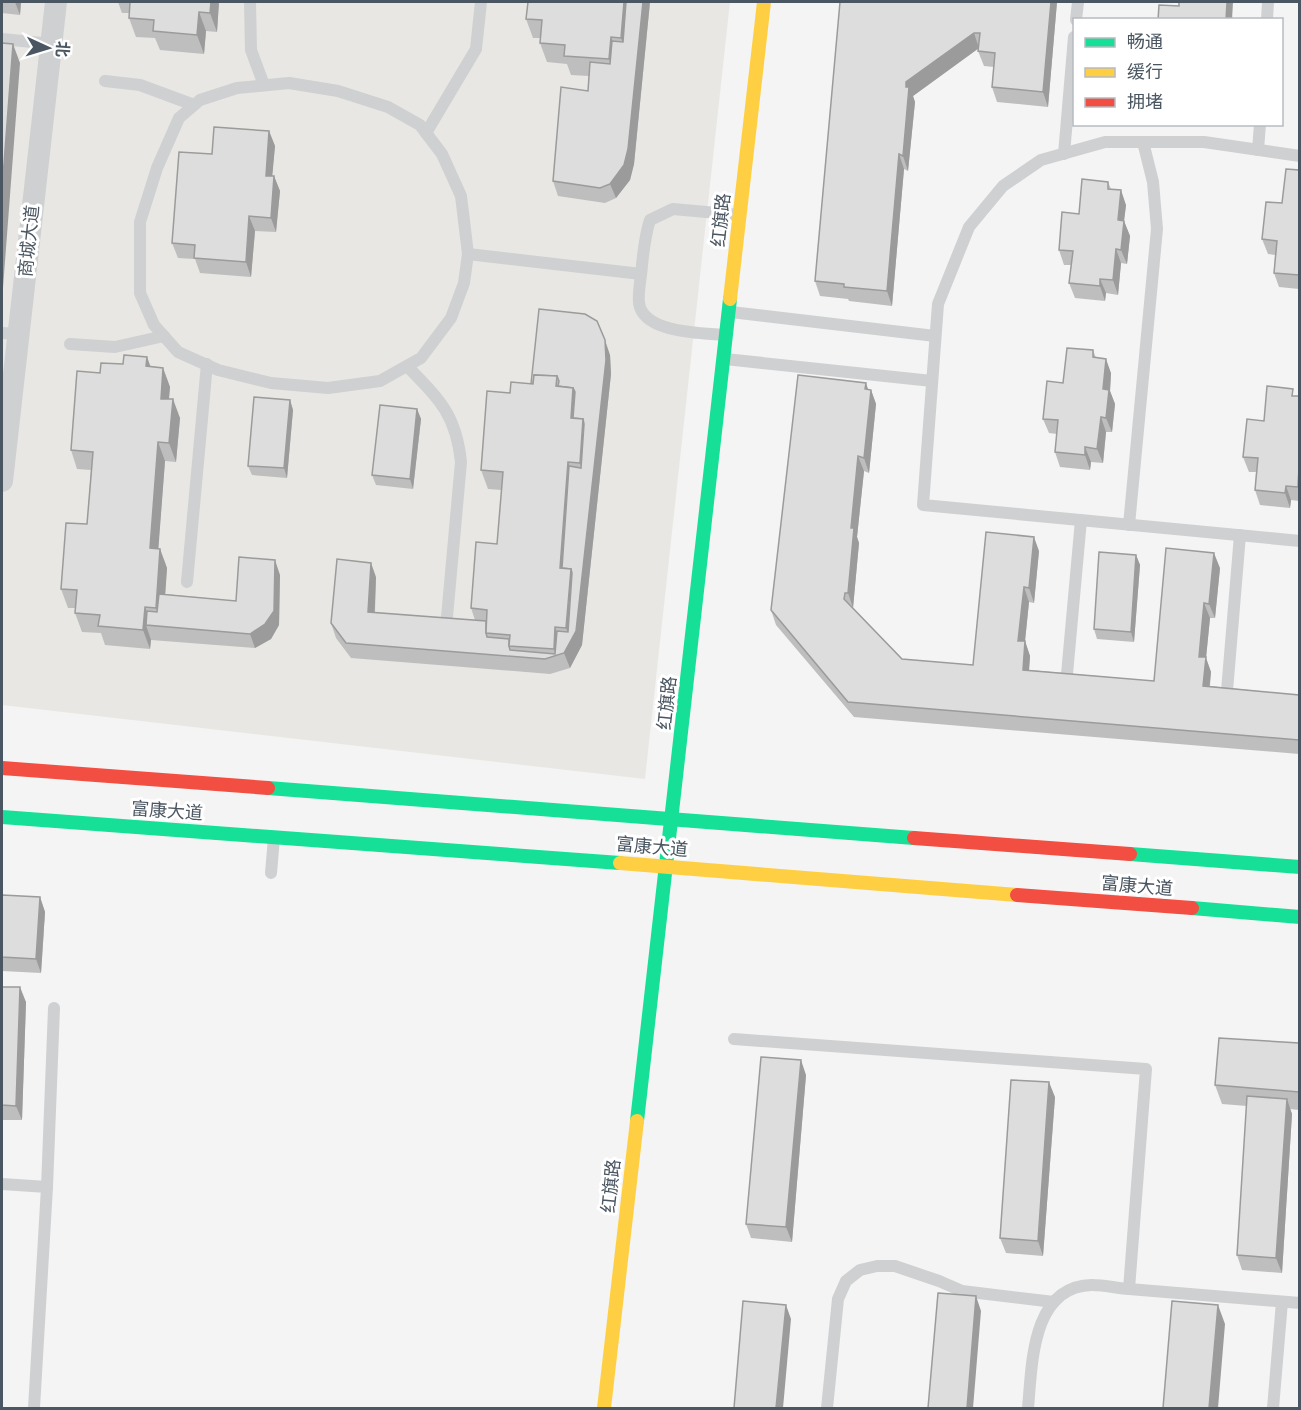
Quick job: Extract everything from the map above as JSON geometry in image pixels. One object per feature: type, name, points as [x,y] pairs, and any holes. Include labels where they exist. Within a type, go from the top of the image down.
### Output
[{"type":"street","name":"商城大道","points":[[2,481],[10,333],[52,44],[56,2]]},
{"type":"street","name":"红旗路","points":[[604,1408],[764,2]]},
{"type":"street","name":"富康大道","points":[[2,768],[1299,867]]},
{"type":"street","name":"富康大道","points":[[2,818],[1299,917]]},
{"type":"lane","points":[[250,2],[251,50],[264,85]]},
{"type":"lane","points":[[426,133],[476,49],[481,2]]},
{"type":"lane","points":[[1076,18],[1078,2]]},
{"type":"lane","points":[[1267,18],[1268,2]]},
{"type":"lane","points":[[2,39],[52,44]]},
{"type":"lane","points":[[1064,153],[1073,49]]},
{"type":"lane","points":[[105,81],[140,85],[194,105]]},
{"type":"lane","points":[[289,83],[338,90],[388,107],[420,125],[442,154],[460,196],[468,254],[464,283],[451,318],[421,358],[380,381],[328,388],[271,383],[218,370],[178,352],[154,325],[140,293],[140,222],[157,168],[179,118],[200,100],[237,88],[264,85],[289,83]]},
{"type":"lane","points":[[1258,150],[1260,126]]},
{"type":"lane","points":[[1299,156],[1204,142],[1104,142],[1041,160],[1003,186],[969,227],[938,304],[923,505],[1299,541]]},
{"type":"lane","points":[[1129,525],[1156,229],[1153,182],[1143,142]]},
{"type":"lane","points":[[727,335],[676,330],[654,323],[644,315],[639,304],[645,234],[650,220],[673,209],[740,215]]},
{"type":"lane","points":[[468,254],[641,274]]},
{"type":"lane","points":[[729,312],[935,336]]},
{"type":"lane","points":[[70,344],[115,347],[164,336]]},
{"type":"lane","points":[[724,359],[932,381]]},
{"type":"lane","points":[[187,582],[207,364]]},
{"type":"lane","points":[[407,366],[434,394],[450,417],[459,442],[461,462],[447,617]]},
{"type":"lane","points":[[1067,674],[1081,520]]},
{"type":"lane","points":[[1227,690],[1240,535]]},
{"type":"lane","points":[[271,873],[274,837]]},
{"type":"lane","points":[[34,1408],[47,1187],[54,1008]]},
{"type":"lane","points":[[735,1039],[1146,1070],[1129,1289]]},
{"type":"lane","points":[[2,1184],[47,1187]]},
{"type":"lane","points":[[827,1408],[838,1299],[846,1281],[860,1270],[877,1266],[895,1266],[962,1291],[1054,1302]]},
{"type":"lane","points":[[1028,1408],[1036,1341],[1041,1321],[1054,1302],[1069,1291],[1090,1285],[1299,1303]]},
{"type":"lane","points":[[1273,1408],[1282,1302]]},
{"type":"shaded area","points":[[2,2],[730,2],[645,779],[2,705]]},
{"type":"building","points":[[130,2],[211,2],[210,13],[199,12],[197,35],[153,31],[154,20],[129,18]]},
{"type":"building","points":[[528,2],[624,2],[621,38],[611,37],[609,59],[564,56],[565,45],[540,43],[542,20],[526,19]]},
{"type":"building","points":[[626,2],[643,2],[628,149],[624,165],[610,184],[600,188],[553,181],[561,87],[588,91],[590,62],[610,64],[612,41],[623,42]]},
{"type":"building","points":[[840,2],[1051,2],[1043,92],[992,87],[995,53],[978,51],[980,33],[974,33],[906,82],[906,87],[909,87],[903,156],[899,154],[887,291],[844,287],[844,284],[815,281]]},
{"type":"building","points":[[1179,2],[1227,2],[1226,18],[1158,18],[1159,5],[1179,6]]},
{"type":"building","points":[[2,43],[13,44],[2,190]]},
{"type":"building","points":[[214,127],[269,131],[266,176],[274,176],[271,218],[249,216],[246,262],[194,258],[195,245],[172,243],[179,152],[212,154]]},
{"type":"building","points":[[1286,169],[1299,170],[1299,275],[1274,273],[1277,241],[1262,239],[1266,202],[1282,203]]},
{"type":"building","points":[[1082,179],[1108,182],[1108,189],[1121,190],[1118,220],[1124,221],[1121,250],[1116,249],[1113,280],[1100,279],[1100,286],[1069,283],[1073,251],[1059,250],[1062,212],[1079,214]]},
{"type":"building","points":[[539,309],[585,314],[597,321],[605,340],[606,360],[576,631],[564,653],[545,659],[346,643],[331,623],[337,559],[371,563],[368,612],[486,621],[487,637],[509,639],[510,650],[555,654],[557,631],[568,632],[572,573],[571,569],[562,568],[569,466],[581,468],[584,424],[583,419],[573,418],[575,392],[573,388],[558,386],[557,376],[534,375],[533,384],[531,384]]},
{"type":"building","points":[[1067,348],[1093,350],[1093,357],[1106,359],[1103,389],[1109,390],[1106,418],[1101,417],[1097,449],[1085,447],[1085,455],[1055,452],[1058,420],[1043,419],[1047,381],[1063,383]]},
{"type":"building","points":[[124,355],[147,357],[146,366],[163,368],[161,399],[173,399],[169,443],[158,442],[150,548],[160,549],[156,608],[145,607],[143,630],[98,626],[100,615],[75,613],[77,590],[61,589],[66,523],[87,524],[93,452],[71,450],[77,371],[100,373],[101,363],[123,364]]},
{"type":"building","points":[[534,375],[557,376],[556,386],[573,388],[571,418],[583,419],[580,463],[568,462],[560,568],[571,569],[566,628],[555,627],[554,649],[509,646],[510,635],[486,633],[487,610],[471,608],[476,542],[497,544],[503,472],[481,470],[487,391],[510,393],[511,382],[533,384]]},
{"type":"building","points":[[798,375],[866,383],[865,389],[871,390],[864,458],[858,456],[848,593],[845,593],[844,599],[902,659],[973,665],[986,532],[1034,537],[1029,588],[1024,587],[1018,641],[1025,641],[1023,670],[1154,681],[1166,548],[1214,553],[1209,604],[1204,603],[1199,657],[1206,657],[1203,686],[1299,695],[1299,740],[848,702],[771,610]]},
{"type":"building","points":[[1267,386],[1293,389],[1292,396],[1299,396],[1298,487],[1286,486],[1285,493],[1255,490],[1258,458],[1243,457],[1247,419],[1264,421]]},
{"type":"building","points":[[254,397],[290,400],[284,468],[248,466]]},
{"type":"building","points":[[380,405],[417,409],[410,479],[372,475]]},
{"type":"building","points":[[1099,552],[1136,555],[1131,632],[1094,629]]},
{"type":"building","points":[[239,557],[275,560],[274,611],[265,624],[250,634],[146,625],[147,611],[157,612],[159,594],[236,601]]},
{"type":"building","points":[[2,895],[40,897],[36,959],[2,957]]},
{"type":"building","points":[[2,987],[20,987],[16,1106],[2,1105]]},
{"type":"building","points":[[1219,1038],[1299,1043],[1299,1092],[1215,1085]]},
{"type":"building","points":[[761,1057],[801,1060],[786,1227],[746,1224]]},
{"type":"building","points":[[1011,1080],[1049,1082],[1038,1241],[1000,1238]]},
{"type":"building","points":[[1247,1096],[1287,1099],[1276,1258],[1237,1255]]},
{"type":"building","points":[[938,1293],[976,1296],[967,1408],[928,1408]]},
{"type":"building","points":[[743,1301],[786,1305],[776,1408],[734,1408]]},
{"type":"building","points":[[1172,1301],[1218,1305],[1209,1408],[1163,1408]]},
{"type":"traffic: fast","points":[[637,1121],[730,299]]},
{"type":"traffic: fast","points":[[268,788],[914,838]]},
{"type":"traffic: fast","points":[[2,817],[620,863]]},
{"type":"traffic: fast","points":[[1130,854],[1300,867]]},
{"type":"traffic: fast","points":[[1192,908],[1300,917]]},
{"type":"traffic: slow","points":[[730,299],[764,2]]},
{"type":"traffic: slow","points":[[620,863],[1017,895]]},
{"type":"traffic: slow","points":[[604,1408],[637,1121]]},
{"type":"traffic: jam","points":[[2,768],[268,788]]},
{"type":"traffic: jam","points":[[914,838],[1130,854]]},
{"type":"traffic: jam","points":[[1017,895],[1192,908]]}]
